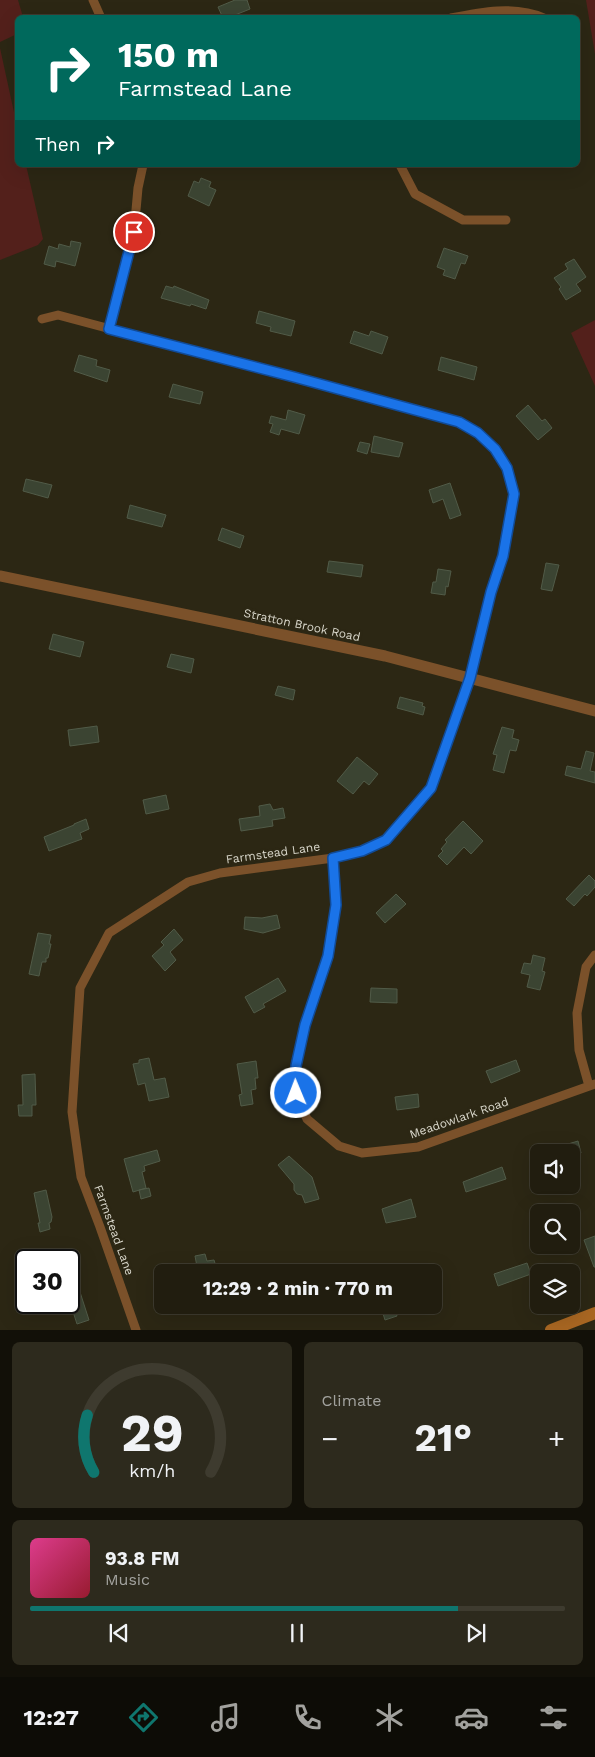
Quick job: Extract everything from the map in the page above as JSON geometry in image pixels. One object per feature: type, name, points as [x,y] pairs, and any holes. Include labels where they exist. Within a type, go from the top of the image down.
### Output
[{"type":"main road","points":[[551,1330],[595,1314]]},
{"type":"street","points":[[93,0],[100,15]]},
{"type":"street","points":[[466,15],[480,12],[514,11],[528,12],[536,15]]},
{"type":"street","points":[[109,329],[134,232],[138,188],[143,167]]},
{"type":"street","points":[[401,167],[415,194],[463,220],[506,220]]},
{"type":"street","name":"Farmstead Lane","points":[[42,319],[58,315],[459,422],[478,433],[495,449],[507,468],[514,494],[503,556],[491,592],[470,678],[431,788],[386,840],[362,851],[333,858],[220,873],[188,882],[109,933],[80,988],[72,1112],[81,1177],[136,1330]]},
{"type":"street","name":"Stratton Brook Road","points":[[0,576],[385,656],[595,711]]},
{"type":"street","name":"Meadowlark Road","points":[[333,858],[336,905],[328,956],[305,1025],[296,1066],[296,1093],[307,1119],[339,1146],[362,1153],[418,1148],[592,1085]]},
{"type":"street","points":[[592,1085],[580,1050],[577,1013],[586,968],[595,955]]},
{"type":"shaded area","points":[[0,0],[18,0],[22,15],[15,15],[15,35],[0,42]]},
{"type":"shaded area","points":[[586,0],[595,0],[595,54]]},
{"type":"shaded area","points":[[0,48],[15,117],[15,167],[26,167],[43,239],[38,245],[0,260]]},
{"type":"shaded area","points":[[595,320],[595,386],[571,333]]},
{"type":"building","points":[[235,0],[247,0],[250,9],[235,15],[222,15],[218,7]]},
{"type":"building","points":[[201,178],[211,182],[209,187],[216,190],[209,206],[188,196],[194,181],[199,183]]},
{"type":"building","points":[[71,241],[81,243],[75,266],[56,261],[55,267],[44,264],[49,246],[58,249],[59,244],[70,247]]},
{"type":"building","points":[[444,248],[468,256],[465,264],[461,263],[455,279],[443,275],[445,270],[437,267]]},
{"type":"building","points":[[574,259],[586,277],[576,284],[581,291],[566,300],[559,289],[561,287],[554,278],[568,269],[565,264]]},
{"type":"building","points":[[166,286],[173,288],[174,286],[209,300],[206,309],[161,298]]},
{"type":"building","points":[[259,311],[295,321],[291,336],[270,331],[271,327],[256,323]]},
{"type":"building","points":[[354,331],[369,336],[371,331],[388,337],[382,354],[350,343]]},
{"type":"building","points":[[79,355],[97,360],[96,366],[110,370],[107,382],[74,371]]},
{"type":"building","points":[[441,357],[477,367],[474,380],[438,370]]},
{"type":"building","points":[[173,384],[203,392],[200,404],[169,397]]},
{"type":"building","points":[[528,405],[542,421],[545,419],[552,428],[538,440],[516,416]]},
{"type":"building","points":[[288,410],[305,415],[299,434],[281,429],[279,435],[270,432],[273,424],[269,423],[271,416],[286,420]]},
{"type":"building","points":[[374,436],[403,443],[399,457],[371,452]]},
{"type":"building","points":[[360,442],[370,444],[367,454],[357,451]]},
{"type":"building","points":[[26,479],[52,485],[48,498],[23,491]]},
{"type":"building","points":[[450,483],[461,515],[450,519],[443,499],[433,503],[429,490]]},
{"type":"building","points":[[130,505],[166,515],[162,527],[127,518]]},
{"type":"building","points":[[222,528],[244,536],[240,548],[218,540]]},
{"type":"building","points":[[329,561],[363,565],[361,577],[327,572]]},
{"type":"building","points":[[546,563],[559,565],[552,591],[541,589]]},
{"type":"building","points":[[438,569],[451,571],[445,595],[431,593],[433,582],[436,582]]},
{"type":"building","points":[[53,634],[84,642],[80,657],[49,649]]},
{"type":"building","points":[[171,654],[194,659],[191,673],[167,667]]},
{"type":"building","points":[[278,686],[295,690],[293,700],[275,695]]},
{"type":"building","points":[[400,697],[423,703],[422,706],[425,707],[423,715],[397,708]]},
{"type":"building","points":[[97,726],[99,742],[70,746],[68,730]]},
{"type":"building","points":[[502,727],[514,730],[512,738],[519,740],[516,751],[510,750],[504,773],[493,770],[497,755],[493,754]]},
{"type":"building","points":[[586,751],[594,753],[590,771],[595,772],[595,783],[565,775],[567,766],[581,769]]},
{"type":"building","points":[[357,757],[378,774],[369,785],[364,781],[353,794],[337,781]]},
{"type":"building","points":[[166,795],[169,809],[146,814],[143,800]]},
{"type":"building","points":[[270,804],[273,810],[283,808],[285,818],[272,820],[273,826],[241,831],[239,819],[260,816],[259,806]]},
{"type":"building","points":[[86,819],[89,829],[80,833],[82,839],[49,851],[44,837]]},
{"type":"building","points":[[463,821],[483,841],[471,854],[464,847],[447,865],[438,856],[443,851],[441,849],[447,842],[445,840]]},
{"type":"building","points":[[589,875],[595,881],[595,887],[587,896],[585,894],[574,906],[566,899]]},
{"type":"building","points":[[396,894],[406,904],[385,923],[376,913]]},
{"type":"building","points":[[277,915],[280,928],[263,933],[244,929],[245,917],[262,918]]},
{"type":"building","points":[[174,929],[183,940],[170,952],[176,960],[165,971],[152,956],[164,945],[161,942]]},
{"type":"building","points":[[38,933],[51,935],[48,958],[46,958],[46,962],[42,962],[39,976],[29,974]]},
{"type":"building","points":[[533,955],[545,958],[542,971],[545,972],[540,990],[527,987],[530,975],[521,973],[524,963],[531,964]]},
{"type":"building","points":[[278,978],[286,991],[263,1004],[265,1007],[254,1013],[245,997]]},
{"type":"building","points":[[371,988],[397,989],[397,1003],[370,1002]]},
{"type":"building","points":[[149,1058],[154,1080],[165,1078],[169,1097],[149,1101],[145,1083],[138,1085],[133,1064],[139,1063],[139,1060]]},
{"type":"building","points":[[516,1060],[520,1071],[491,1083],[486,1071]]},
{"type":"building","points":[[256,1061],[258,1078],[255,1078],[256,1089],[251,1090],[253,1104],[241,1106],[239,1095],[242,1094],[237,1064]]},
{"type":"building","points":[[35,1074],[36,1105],[32,1105],[32,1116],[19,1116],[18,1105],[23,1105],[22,1075]]},
{"type":"building","points":[[418,1094],[419,1107],[397,1110],[395,1097]]},
{"type":"building","points":[[578,1141],[579,1144],[568,1144]]},
{"type":"building","points":[[157,1150],[160,1161],[144,1166],[145,1171],[142,1172],[146,1188],[133,1192],[124,1159]]},
{"type":"building","points":[[289,1156],[312,1177],[319,1199],[305,1203],[302,1195],[297,1194],[294,1190],[294,1184],[278,1165]]},
{"type":"building","points":[[502,1167],[506,1179],[466,1192],[463,1182]]},
{"type":"building","points":[[149,1188],[151,1196],[141,1199],[139,1190]]},
{"type":"building","points":[[46,1190],[52,1217],[49,1223],[50,1229],[40,1232],[34,1193]]},
{"type":"building","points":[[411,1199],[416,1217],[386,1223],[382,1209]]},
{"type":"building","points":[[595,1236],[595,1267],[594,1267],[584,1240]]},
{"type":"building","points":[[205,1254],[207,1261],[214,1260],[215,1264],[196,1264],[195,1256]]},
{"type":"building","points":[[527,1263],[530,1271],[530,1274],[498,1286],[494,1274]]},
{"type":"building","points":[[80,1292],[89,1320],[77,1324],[74,1314],[80,1314]]},
{"type":"building","points":[[383,1314],[396,1314],[397,1316],[385,1320]]},
{"type":"route","points":[[134,232],[109,329],[459,422],[478,433],[495,449],[507,468],[514,494],[503,556],[491,592],[470,678],[431,788],[386,840],[362,851],[333,858],[336,905],[328,956],[305,1025],[296,1066],[296,1093]]}]
